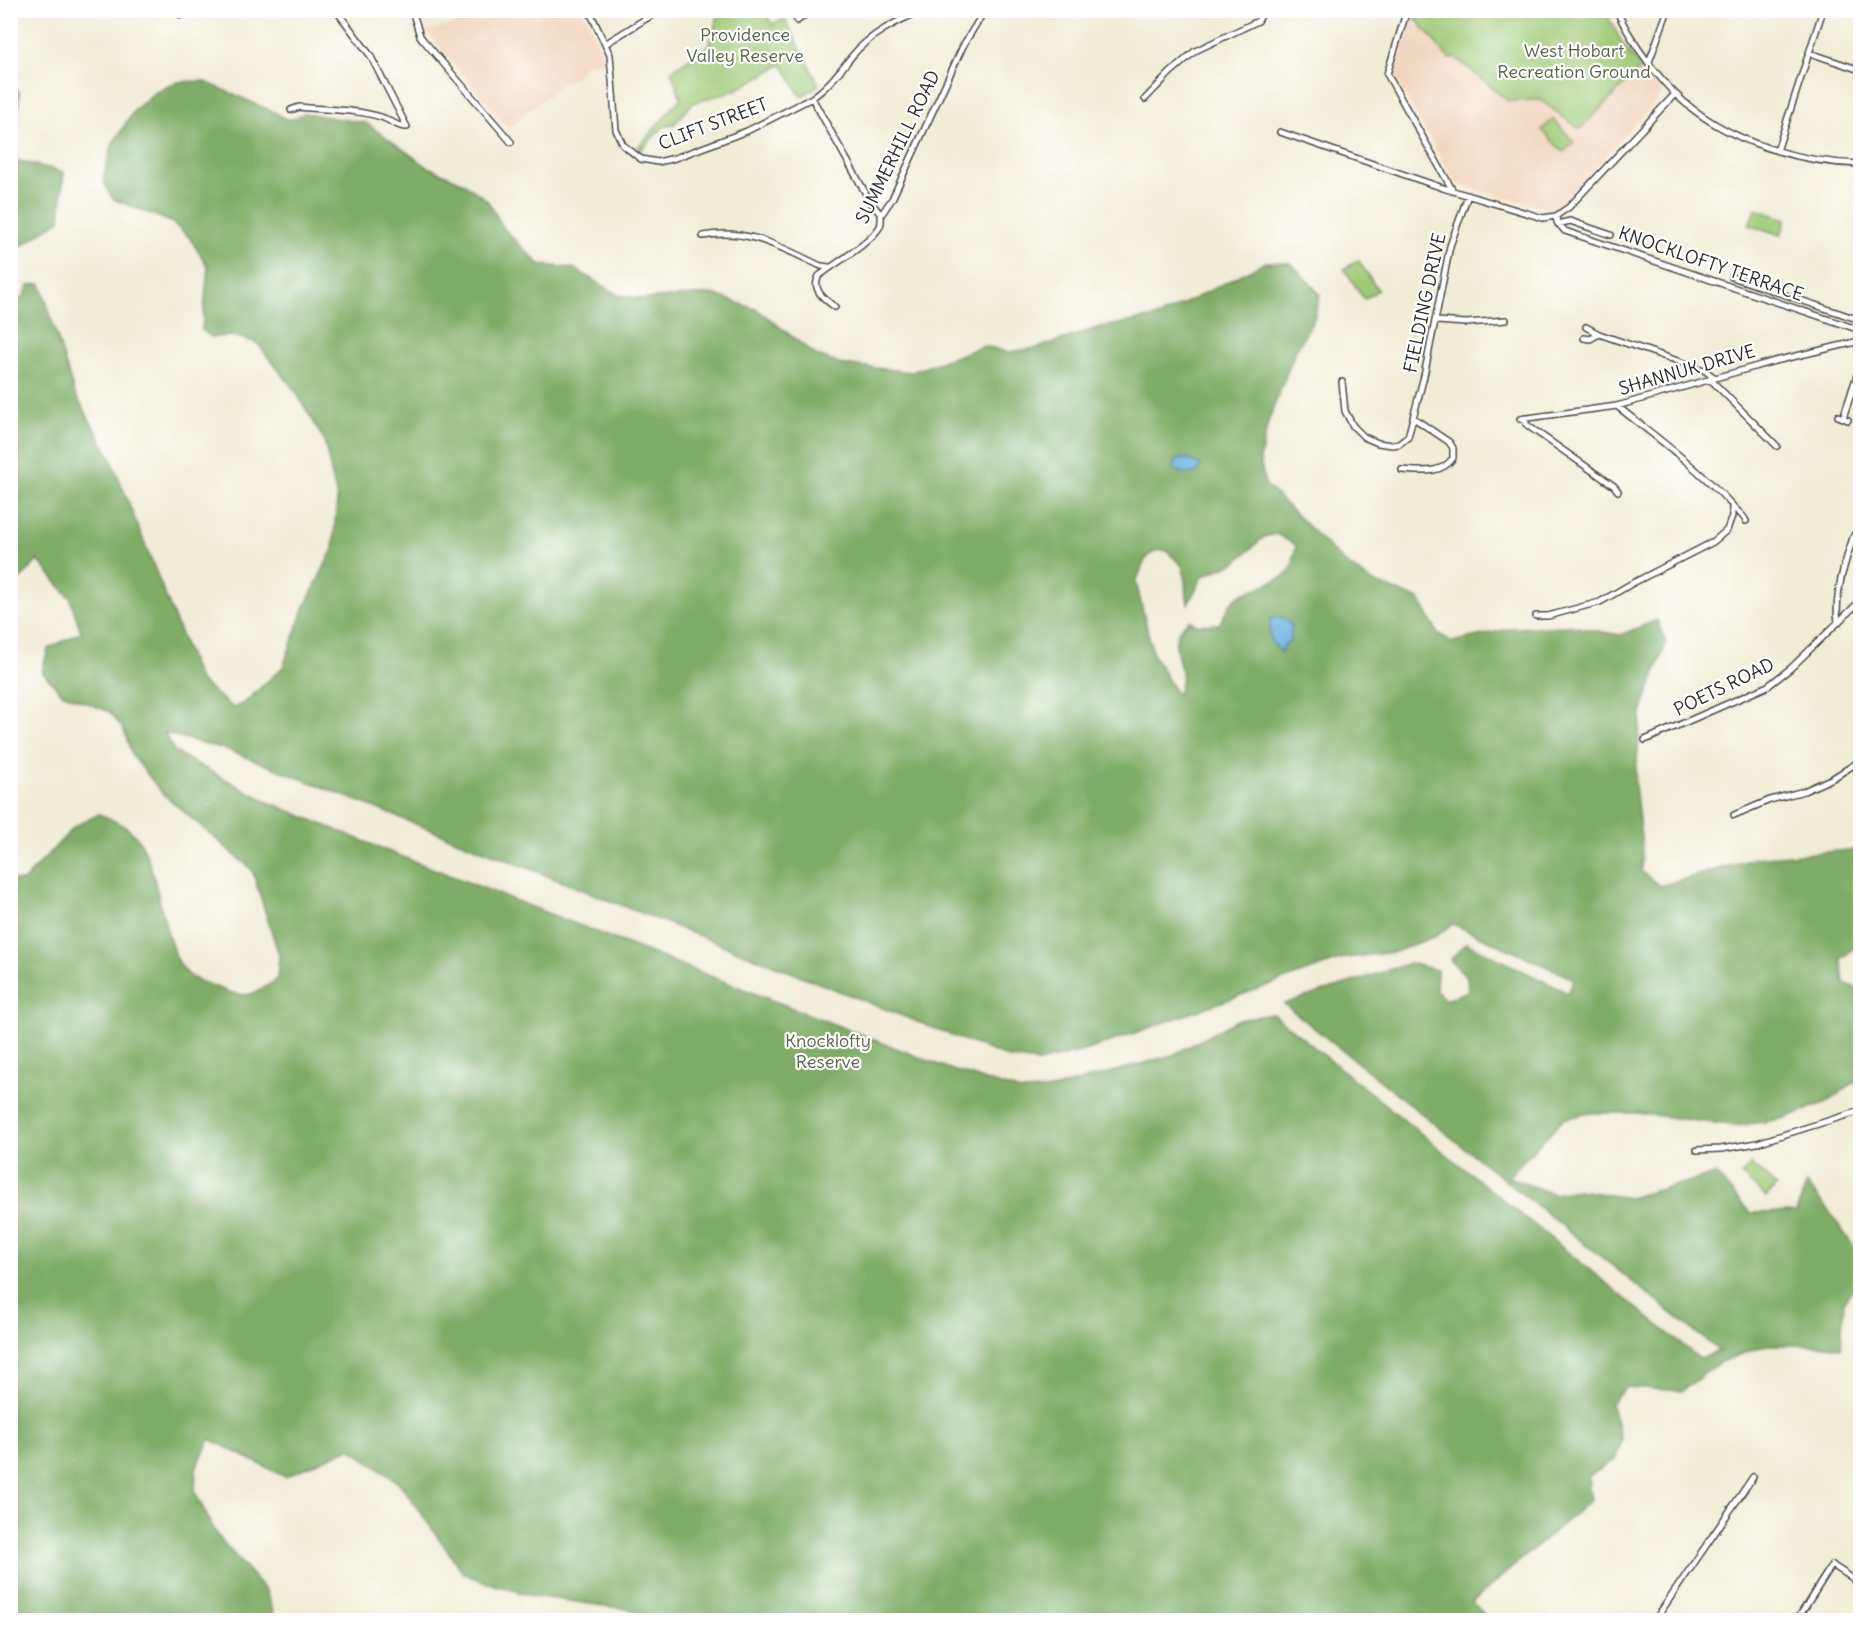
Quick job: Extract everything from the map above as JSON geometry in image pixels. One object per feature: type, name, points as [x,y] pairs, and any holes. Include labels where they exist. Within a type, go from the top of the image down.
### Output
[{"type":"street","points":[[291,110],[299,107],[368,114],[407,127],[370,55],[336,10]]},
{"type":"street","points":[[412,10],[420,36],[511,142]]},
{"type":"street","name":"CLIFT STREET","points":[[589,10],[610,55],[616,130],[623,145],[641,159],[658,162],[675,158],[747,131],[812,98]]},
{"type":"street","points":[[605,44],[660,10]]},
{"type":"street","points":[[797,21],[812,10]]},
{"type":"street","points":[[881,215],[870,201],[812,98],[829,84],[868,40],[904,18],[923,10]]},
{"type":"street","name":"SUMMERHILL ROAD","points":[[835,307],[817,290],[816,282],[819,276],[873,235],[882,223],[881,215],[892,199],[964,44],[985,10]]},
{"type":"street","points":[[1145,99],[1195,51],[1205,44],[1258,21],[1264,10]]},
{"type":"street","points":[[1407,10],[1387,74],[1453,191]]},
{"type":"street","points":[[1616,10],[1648,62],[1675,93],[1702,115],[1728,131],[1777,151],[1815,160],[1860,164]]},
{"type":"street","points":[[1648,62],[1668,10]]},
{"type":"street","points":[[1777,151],[1823,10]]},
{"type":"street","points":[[1810,53],[1860,70]]},
{"type":"street","points":[[1280,132],[1543,219],[1556,216],[1569,207],[1675,93]]},
{"type":"street","name":"FIELDING DRIVE","points":[[1342,382],[1345,411],[1358,432],[1385,445],[1399,444],[1408,437],[1437,321],[1450,246],[1468,195]]},
{"type":"street","points":[[1556,216],[1558,224]]},
{"type":"street","name":"KNOCKLOFTY TERRACE","points":[[1558,224],[1570,221],[1611,235]]},
{"type":"street","name":"KNOCKLOFTY TERRACE","points":[[1558,224],[1565,231],[1857,329]]},
{"type":"street","points":[[703,236],[712,234],[750,236],[821,266],[830,267]]},
{"type":"street","name":"KNOCKLOFTY TERRACE","points":[[1732,277],[1860,320]]},
{"type":"street","points":[[1437,321],[1466,323],[1506,320]]},
{"type":"street","points":[[1587,327],[1599,334],[1704,370],[1777,446]]},
{"type":"street","points":[[1584,338],[1590,339],[1599,334]]},
{"type":"street","points":[[1843,418],[1858,372],[1860,341]]},
{"type":"street","name":"SHANNUK DRIVE","points":[[1618,491],[1531,428],[1522,418],[1617,406],[1775,361],[1860,341]]},
{"type":"street","points":[[1617,406],[1680,456],[1742,513],[1746,521]]},
{"type":"street","points":[[1401,470],[1435,470],[1445,466],[1453,458],[1453,448],[1449,442],[1414,419]]},
{"type":"street","points":[[1536,616],[1548,616],[1600,602],[1721,537],[1730,523],[1732,506]]},
{"type":"street","points":[[1838,623],[1836,612],[1845,561],[1854,535]]},
{"type":"street","name":"POETS ROAD","points":[[1645,740],[1768,686],[1791,669],[1860,601]]},
{"type":"street","points":[[1734,815],[1770,800],[1804,791],[1833,778],[1860,761]]},
{"type":"street","points":[[1697,1150],[1757,1143],[1860,1111]]},
{"type":"street","points":[[1655,1620],[1753,1477]]},
{"type":"street","points":[[1797,1620],[1832,1565],[1860,1583]]},
{"type":"shaded area","points":[[455,11],[583,11],[605,62],[587,63],[576,77],[559,86],[508,128],[426,31],[457,24]]},
{"type":"shaded area","points":[[1414,16],[1449,59],[1455,56],[1508,101],[1540,100],[1580,128],[1641,68],[1663,94],[1554,211],[1456,184],[1393,74]]},
{"type":"green space","name":"Providence Valley Reserve","points":[[720,10],[764,11],[772,24],[785,19],[819,85],[801,97],[782,64],[736,90],[693,103],[673,125],[664,126],[641,150],[638,147],[681,98],[671,71],[709,45]]},
{"type":"green space","name":"West Hobart Recreation Ground","points":[[1416,10],[1605,11],[1624,46],[1641,68],[1580,129],[1540,100],[1508,101],[1455,57],[1449,59],[1414,16]]},
{"type":"green space","points":[[11,81],[19,92],[16,160],[64,172],[60,220],[11,253]]},
{"type":"green space","name":"Knocklofty Reserve","points":[[203,81],[287,119],[296,118],[304,113],[366,123],[428,167],[462,182],[487,200],[505,230],[539,264],[575,269],[618,295],[643,299],[713,294],[758,310],[816,355],[839,364],[912,372],[984,346],[1008,352],[1038,348],[1097,328],[1160,316],[1266,262],[1291,263],[1320,294],[1314,319],[1295,352],[1268,422],[1260,459],[1265,484],[1344,562],[1373,582],[1419,599],[1438,633],[1452,642],[1513,628],[1571,626],[1620,635],[1657,620],[1666,643],[1641,713],[1635,785],[1642,847],[1641,871],[1660,886],[1756,858],[1860,849],[1860,942],[1841,959],[1844,983],[1860,990],[1860,1078],[1827,1102],[1782,1119],[1736,1126],[1637,1113],[1590,1113],[1563,1119],[1508,1177],[1554,1194],[1578,1190],[1629,1198],[1716,1174],[1750,1213],[1796,1212],[1807,1184],[1860,1256],[1860,1279],[1844,1301],[1841,1348],[1819,1345],[1767,1345],[1720,1362],[1682,1391],[1626,1387],[1611,1403],[1622,1440],[1615,1460],[1588,1477],[1591,1500],[1472,1602],[1490,1620],[665,1620],[627,1609],[533,1596],[464,1574],[401,1485],[350,1448],[285,1477],[210,1439],[196,1469],[195,1492],[217,1535],[266,1591],[276,1620],[11,1620],[10,880],[23,881],[75,826],[99,814],[127,828],[140,842],[153,873],[174,951],[189,975],[228,992],[249,994],[277,979],[279,955],[252,870],[162,793],[132,755],[124,730],[110,712],[62,693],[42,672],[48,649],[81,632],[70,598],[38,560],[11,589],[11,483],[19,478],[16,440],[11,432],[11,303],[20,299],[29,285],[41,284],[74,392],[110,456],[199,680],[233,708],[244,703],[283,667],[305,606],[333,549],[337,499],[324,440],[296,392],[257,343],[234,336],[211,337],[202,330],[208,267],[189,237],[171,222],[113,199],[103,178],[113,143],[134,111],[154,93],[177,82]],"holes":[[[1276,534],[1296,545],[1292,568],[1283,577],[1241,595],[1231,603],[1219,624],[1196,625],[1190,620],[1181,628],[1176,645],[1181,674],[1181,685],[1177,695],[1153,654],[1136,582],[1145,560],[1154,551],[1166,550],[1183,567],[1188,604],[1203,576],[1236,562],[1264,537]],[[164,733],[228,750],[1009,1058],[1038,1062],[1087,1050],[1345,958],[1395,952],[1436,936],[1453,924],[1574,979],[1568,993],[1466,943],[1450,960],[1467,977],[1468,991],[1445,1000],[1436,990],[1437,970],[1410,963],[1284,1004],[1719,1351],[1700,1359],[1273,1014],[1237,1020],[1173,1055],[1048,1090],[1021,1091],[955,1071],[385,850],[268,802],[175,752]]]},
{"type":"green space","points":[[1553,119],[1574,142],[1563,152],[1542,130]]},
{"type":"green space","points":[[1755,209],[1786,219],[1781,235],[1749,225]]},
{"type":"green space","points":[[1358,260],[1378,290],[1364,299],[1344,269]]},
{"type":"green space","points":[[1751,1164],[1776,1186],[1766,1197],[1741,1175]]},
{"type":"water","points":[[1177,459],[1188,459],[1201,465],[1198,472],[1185,474],[1173,469]]},
{"type":"water","points":[[1283,617],[1292,626],[1290,641],[1284,645],[1281,653],[1270,639],[1270,619]]}]
